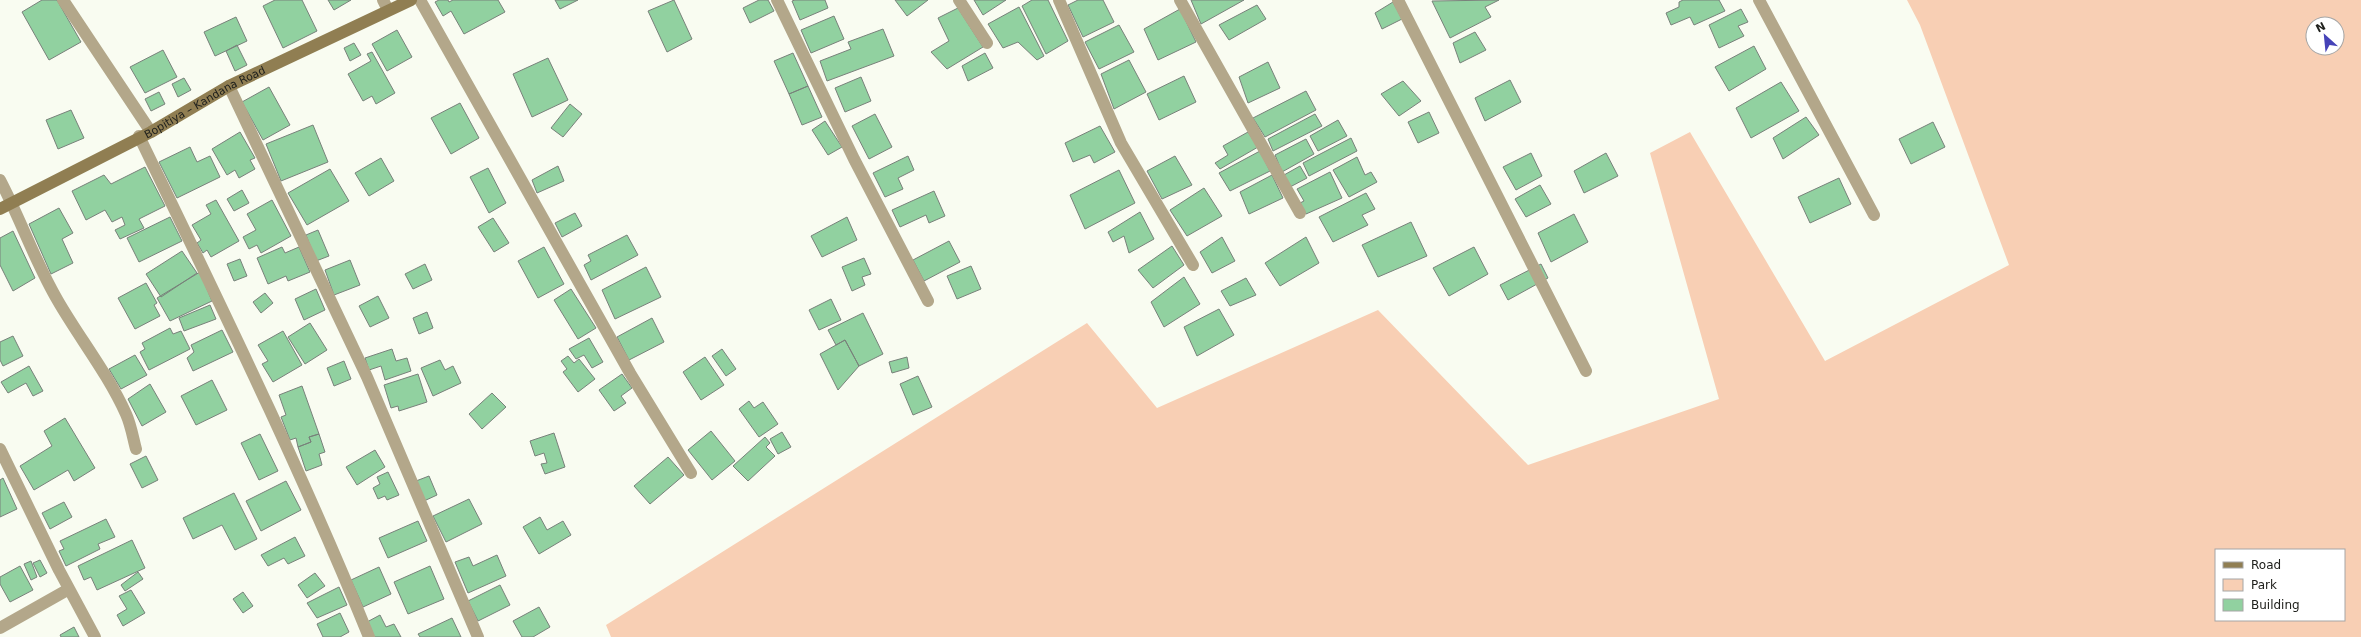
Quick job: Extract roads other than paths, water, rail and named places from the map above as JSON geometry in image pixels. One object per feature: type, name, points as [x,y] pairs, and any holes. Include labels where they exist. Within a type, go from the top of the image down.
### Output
[{"type":"street","points":[[63,0],[145,134],[339,562],[369,637]]},
{"type":"street","name":"Bopitiya – Kandana Road","points":[[0,209],[145,134],[229,86],[385,5],[411,0]]},
{"type":"street","points":[[420,0],[630,373],[691,472]]},
{"type":"street","points":[[777,0],[854,159],[928,301]]},
{"type":"street","points":[[959,0],[987,43]]},
{"type":"street","points":[[1059,0],[1120,143],[1193,265]]},
{"type":"street","points":[[1180,0],[1300,213]]},
{"type":"street","points":[[1398,0],[1586,371]]},
{"type":"street","points":[[1759,0],[1874,215]]},
{"type":"street","points":[[229,86],[367,377],[478,637]]},
{"type":"street","points":[[0,180],[12,203],[25,236],[57,301],[100,368],[126,414],[136,449]]},
{"type":"street","points":[[0,449],[69,589],[95,637]]},
{"type":"street","points":[[0,628],[69,589]]}]
